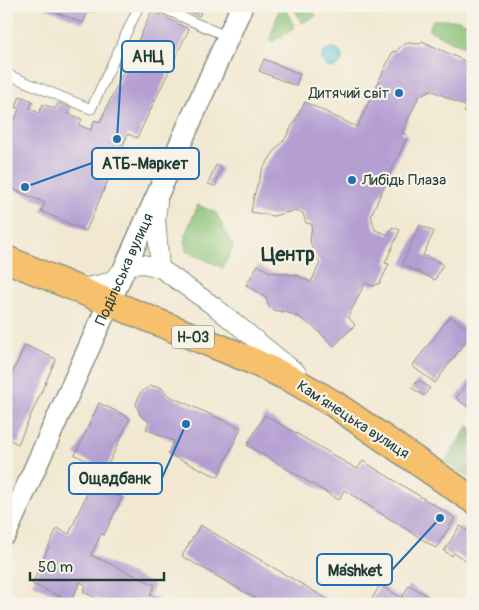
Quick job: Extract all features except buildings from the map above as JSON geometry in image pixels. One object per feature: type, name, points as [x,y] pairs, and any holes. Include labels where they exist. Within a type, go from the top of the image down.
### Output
[{"type":"main road","name":"Камʼянецька вулиця","points":[[6,259],[248,359],[293,380],[334,404],[473,500]]},
{"type":"street","name":"Подільська вулиця","points":[[6,533],[242,6]]},
{"type":"street","points":[[160,268],[156,220],[159,200],[165,181]]},
{"type":"street","points":[[63,284],[86,287],[98,286],[112,280],[131,265],[143,264],[160,268],[247,332],[334,404]]},
{"type":"lane","points":[[6,74],[91,109],[139,6]]},
{"type":"lane","points":[[157,6],[229,37]]},
{"type":"green space","points":[[284,6],[295,28],[272,42],[270,38],[280,8]]},
{"type":"green space","points":[[293,6],[310,6],[316,16],[302,23]]},
{"type":"green space","points":[[433,20],[458,20],[473,26],[463,47],[429,30]]},
{"type":"green space","points":[[198,205],[216,213],[233,247],[223,268],[186,251],[185,235]]},
{"type":"green space","points":[[468,426],[473,429],[473,481],[445,462]]},
{"type":"water","points":[[332,48],[339,51],[342,58],[339,65],[332,68],[325,65],[322,58],[325,51]]},
{"type":"place","name":"Дитячий світ","points":[[399,93]]},
{"type":"place","name":"АНЦ","points":[[117,139]]},
{"type":"place","name":"Либідь Плаза","points":[[352,180]]},
{"type":"place","name":"АТБ-Маркет","points":[[25,187]]},
{"type":"place","name":"Ощадбанк","points":[[186,424]]},
{"type":"place","name":"Mа́shket","points":[[440,518]]},
{"type":"district","name":"Центр","points":[[288,254]]}]
